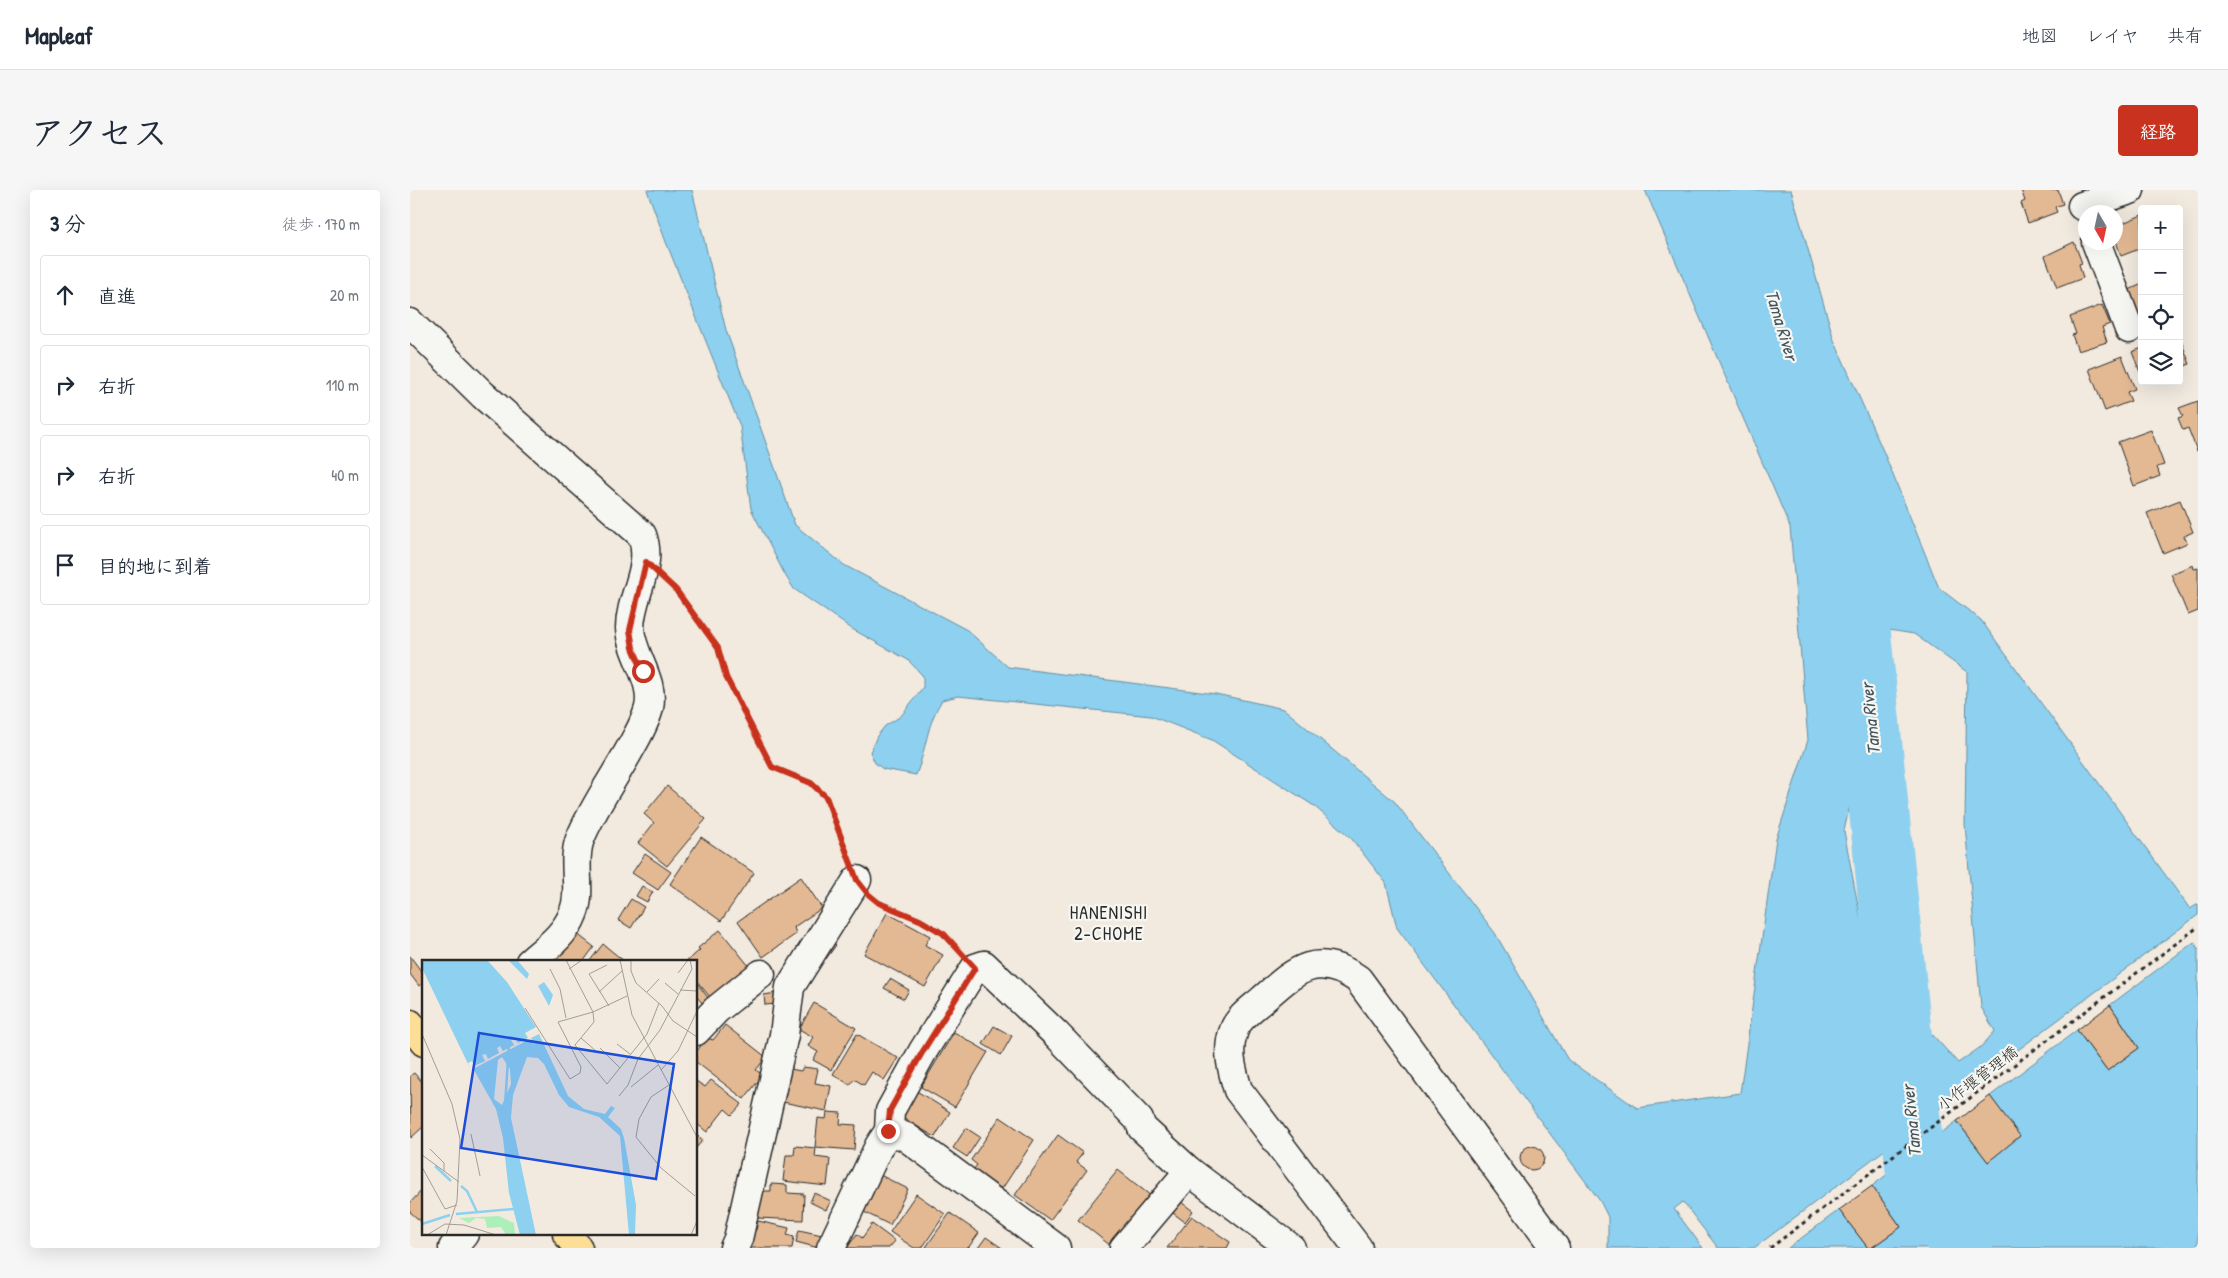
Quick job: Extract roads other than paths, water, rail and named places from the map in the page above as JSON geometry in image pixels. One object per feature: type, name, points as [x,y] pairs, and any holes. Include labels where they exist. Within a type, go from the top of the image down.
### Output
[{"type":"main road","points":[[410,1024],[422,1039]]},
{"type":"main road","points":[[569,1236],[578,1248]]},
{"type":"street","points":[[2081,204],[2130,190]]},
{"type":"street","points":[[2099,250],[2129,329]]},
{"type":"street","points":[[410,323],[483,395],[642,535],[646,562],[630,630],[633,648],[646,679],[649,706],[646,718],[579,840],[577,900],[573,915],[558,938],[532,960]]},
{"type":"street","points":[[734,1248],[738,1239],[765,1127],[784,1035],[790,987],[857,880]]},
{"type":"street","points":[[831,1248],[879,1146],[888,1131],[890,1110],[923,1051],[975,968],[984,965],[1056,1034],[1139,1120],[1142,1128],[1189,1171],[1291,1248]]},
{"type":"street","points":[[1358,1248],[1238,1090],[1231,1068],[1230,1047],[1234,1029],[1244,1016],[1294,972],[1323,965],[1342,969],[1358,979],[1555,1248]]},
{"type":"street","points":[[698,1029],[716,1010],[761,974]]},
{"type":"street","points":[[888,1131],[906,1136],[1056,1248]]},
{"type":"street","points":[[1125,1248],[1189,1171]]},
{"type":"street","points":[[453,1248],[462,1236]]},
{"type":"water","points":[[647,190],[692,190],[726,330],[795,525],[844,565],[967,630],[1008,667],[1216,694],[1284,709],[1395,802],[1495,933],[1568,1060],[1637,1108],[1740,1093],[1776,839],[1808,740],[1790,527],[1645,190],[1791,190],[1834,340],[1884,453],[1939,588],[1981,620],[2190,909],[2198,904],[2198,915],[1754,1248],[1718,1248],[1683,1202],[1674,1209],[1703,1248],[1608,1248],[1608,1217],[1600,1201],[1397,928],[1386,883],[1351,838],[1314,806],[1212,740],[1151,716],[958,696],[942,700],[937,709],[916,775],[883,769],[875,763],[870,752],[877,736],[885,726],[901,716],[923,687],[923,676],[908,660],[852,629],[794,589],[785,575],[751,509],[740,426]],"holes":[[[1889,630],[1914,634],[1967,672],[1965,824],[1981,1007],[1995,1031],[1982,1046],[1958,1063],[1869,964],[1844,831]]]},
{"type":"water","points":[[2194,942],[2198,948],[2198,1248],[1871,1248],[1901,1227],[1872,1186],[1957,1121],[1988,1161],[1990,1096],[2077,1030],[2107,1071],[2139,1048],[2110,1005]]},
{"type":"water","points":[[1839,1210],[1868,1248],[1788,1248]]},
{"type":"waterway","name":"Tama River","points":[[1861,634],[1917,1184],[1963,1248]]},
{"type":"district","name":"HANENISHI 2-CHOME","points":[[1109,922]]}]
